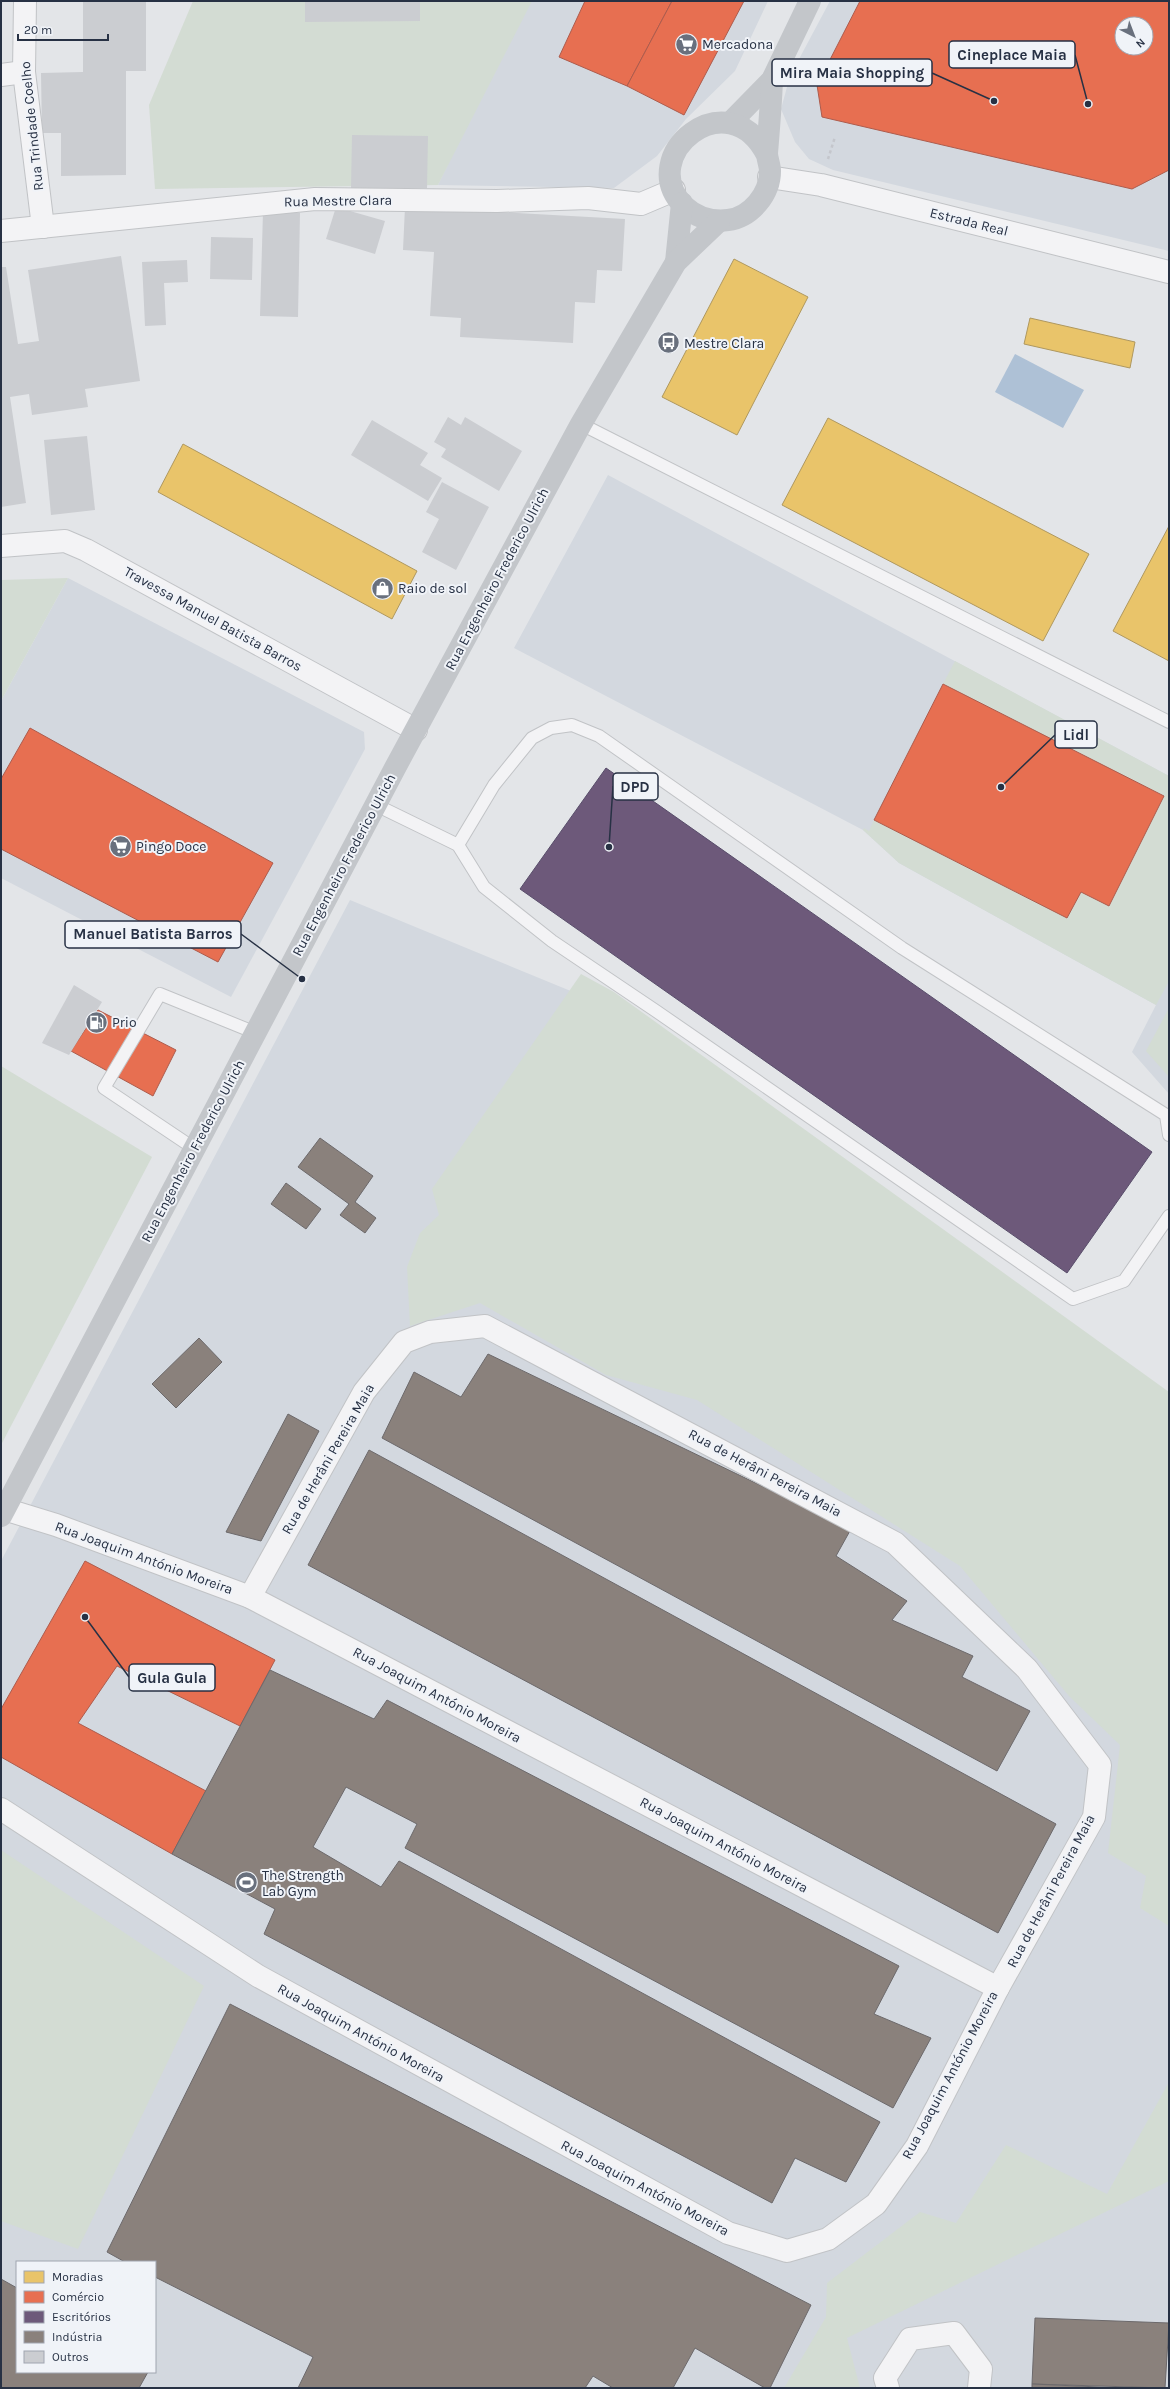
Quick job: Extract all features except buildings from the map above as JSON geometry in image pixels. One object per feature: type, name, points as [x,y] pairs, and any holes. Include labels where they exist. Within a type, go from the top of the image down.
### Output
[{"type":"main road","name":"Rua Engenheiro Frederico Ulrich","points":[[730,123],[772,80],[810,1]]},
{"type":"main road","name":"Rua Engenheiro Frederico Ulrich","points":[[767,156],[761,144],[753,134],[742,127],[730,123],[707,124],[687,134],[678,146],[672,160],[670,175],[678,197],[691,212],[704,219],[719,221],[734,219],[749,212],[760,201],[767,187],[769,177],[767,156],[772,80]]},
{"type":"main road","name":"Rua Engenheiro Frederico Ulrich","points":[[676,262],[678,197]]},
{"type":"main road","name":"Rua Engenheiro Frederico Ulrich","points":[[3,1513],[376,805],[581,424],[676,262],[719,221]]},
{"type":"street","name":"Rua Trindade Coelho","points":[[25,1],[24,72],[43,227]]},
{"type":"street","points":[[1,75],[24,72]]},
{"type":"street","name":"Estrada Real","points":[[769,177],[821,185],[1169,272]]},
{"type":"street","name":"Rua Mestre Clara","points":[[1,231],[315,199],[497,201],[588,198],[641,204],[678,197]]},
{"type":"street","name":"Travessa Manuel Batista Barros","points":[[1,546],[65,541],[86,550],[416,730]]},
{"type":"street","name":"Rua de Herâni Pereira Maia","points":[[250,1597],[364,1392],[404,1342],[430,1332],[485,1326],[895,1543],[1027,1668],[1100,1765],[1094,1816],[998,1988]]},
{"type":"street","name":"Rua Joaquim António Moreira","points":[[1,1809],[258,1976],[728,2233],[787,2251],[828,2239],[876,2204],[917,2146],[998,1988],[250,1597],[56,1525],[3,1513]]},
{"type":"street","points":[[888,2388],[885,2378],[910,2339],[954,2333],[981,2369],[980,2388]]},
{"type":"lane","points":[[581,424],[1169,722]]},
{"type":"lane","points":[[458,845],[494,785],[532,738],[551,728],[572,725],[592,733],[902,948],[1166,1115],[1169,1134]]},
{"type":"lane","points":[[376,805],[458,845],[484,887],[552,941],[656,1011],[1073,1299],[1124,1281],[1169,1216]]},
{"type":"lane","points":[[194,1149],[104,1088],[160,994],[256,1033]]},
{"type":"shaded area","points":[[193,1],[532,1],[438,185],[155,189],[149,105]]},
{"type":"shaded area","points":[[527,1],[768,1],[735,71],[686,119],[657,156],[614,188],[438,185]]},
{"type":"shaded area","points":[[830,1],[1169,1],[1169,251],[833,170],[809,159],[795,142],[781,109],[790,76]]},
{"type":"shaded area","points":[[608,475],[1169,776],[1169,1094],[1132,1052],[1156,1005],[899,863],[863,830],[514,648]]},
{"type":"shaded area","points":[[68,578],[364,732],[365,749],[231,997],[1,878],[1,701]]},
{"type":"shaded area","points":[[68,578],[1,701],[1,580]]},
{"type":"shaded area","points":[[955,661],[1169,776],[1169,981],[1156,1005],[899,863],[863,830],[864,828],[869,831],[874,820],[1067,918],[1081,892],[1109,906],[1164,796],[943,684]]},
{"type":"shaded area","points":[[350,900],[578,994],[1169,1393],[1169,2388],[1,2388],[1,1561]]},
{"type":"shaded area","points":[[581,974],[614,992],[1169,1392],[1169,1926],[1140,1908],[1146,1876],[1108,1853],[1120,1745],[1069,1696],[960,1566],[697,1400],[606,1375],[480,1303],[410,1326],[407,1267],[420,1233],[439,1215],[432,1189]]},
{"type":"shaded area","points":[[1169,1008],[1169,1077],[1146,1051]]},
{"type":"shaded area","points":[[1,1066],[152,1157],[1,1445]]},
{"type":"shaded area","points":[[1,1850],[204,1986],[78,2249],[1,2221]]},
{"type":"shaded area","points":[[1169,2082],[1169,2181],[847,2338],[860,2388],[784,2388],[826,2317],[827,2283],[920,2212],[956,2223],[1006,2145],[1107,2194]]},
{"type":"water","points":[[1015,354],[1084,390],[1063,428],[995,392]]},
{"type":"place","name":"Mercadona","points":[[686,44]]},
{"type":"place","name":"Mira Maia Shopping","points":[[994,101]]},
{"type":"place","name":"Cineplace Maia","points":[[1088,104]]},
{"type":"place","name":"Mestre Clara","points":[[669,343]]},
{"type":"place","name":"Raio de sol","points":[[383,588]]},
{"type":"place","name":"Lidl","points":[[1001,787]]},
{"type":"place","name":"Pingo Doce","points":[[121,846]]},
{"type":"place","name":"DPD","points":[[609,847]]},
{"type":"place","name":"Manuel Batista Barros","points":[[302,979]]},
{"type":"place","name":"Prio","points":[[97,1022]]},
{"type":"place","name":"Gula Gula","points":[[85,1617]]},
{"type":"place","name":"The Strength Lab Gym","points":[[246,1883]]}]
